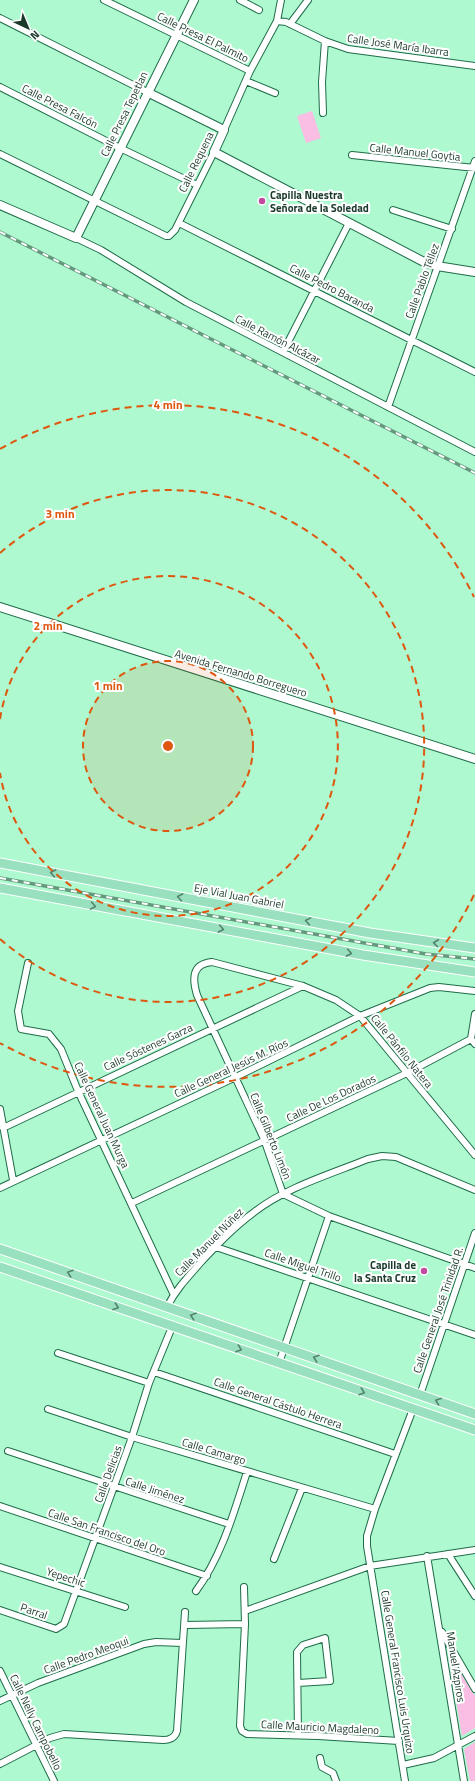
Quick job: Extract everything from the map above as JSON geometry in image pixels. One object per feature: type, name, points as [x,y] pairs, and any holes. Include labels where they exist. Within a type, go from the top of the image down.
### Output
[{"type":"main road","name":"Eje Vial Juan Gabriel","points":[[0,864],[370,932],[475,948]]},
{"type":"main road","points":[[0,888],[362,955],[475,972]]},
{"type":"main road","points":[[0,1249],[475,1414]]},
{"type":"main road","points":[[0,1267],[475,1430]]},
{"type":"street","name":"Calle Presa El Palmito","points":[[104,0],[250,71]]},
{"type":"street","name":"Calle Presa Tepetlan","points":[[76,238],[147,92],[194,0]]},
{"type":"street","points":[[240,0],[259,10]]},
{"type":"street","name":"Calle Requena","points":[[0,154],[163,236],[169,236],[172,234],[179,222],[214,152],[250,71],[277,21],[281,0]]},
{"type":"street","points":[[290,24],[308,0]]},
{"type":"street","points":[[0,18],[224,130]]},
{"type":"street","name":"Calle José María Ibarra","points":[[277,21],[286,22],[325,41],[348,50],[475,66]]},
{"type":"street","points":[[323,113],[322,82],[325,41]]},
{"type":"street","points":[[246,81],[275,93]]},
{"type":"street","name":"Calle Presa Falcón","points":[[0,87],[120,148],[197,184]]},
{"type":"street","points":[[214,152],[407,254],[437,266],[475,272]]},
{"type":"street","name":"Calle Manuel Goytia","points":[[352,155],[474,168]]},
{"type":"street","name":"Calle Pablo Téllez","points":[[388,407],[437,266],[452,230],[474,168],[475,161]]},
{"type":"street","points":[[0,205],[76,238]]},
{"type":"street","points":[[393,210],[452,230]]},
{"type":"street","name":"Calle Pedro Baranda","points":[[179,222],[475,372]]},
{"type":"street","points":[[283,352],[349,223]]},
{"type":"street","name":"Calle Ramón Alcázar","points":[[76,238],[101,250],[186,302],[475,452]]},
{"type":"street","name":"Avenida Fernando Borreguero","points":[[0,607],[475,759]]},
{"type":"street","name":"Calle Pánfilo Natera","points":[[201,964],[212,962],[303,986],[336,1000],[360,1016],[475,1156]]},
{"type":"street","name":"Calle General Juan Murga","points":[[28,963],[18,1011],[21,1029],[49,1034],[61,1049],[78,1091],[132,1203],[173,1293]]},
{"type":"street","name":"Calle Gilberto Limón","points":[[201,964],[196,969],[194,986],[212,1029],[264,1139],[284,1194],[329,1216],[475,1268]]},
{"type":"street","name":"Calle Sóstenes Garza","points":[[3,1128],[78,1091],[303,986]]},
{"type":"street","name":"Calle General Jesús M. Ríos","points":[[0,1188],[13,1180],[236,1077],[360,1016],[430,988],[439,987],[475,991]]},
{"type":"street","points":[[473,1041],[475,1014]]},
{"type":"street","name":"Calle De Los Dorados","points":[[132,1203],[473,1041]]},
{"type":"street","points":[[0,1109],[13,1180]]},
{"type":"street","name":"Calle Manuel Núñez","points":[[167,1307],[173,1293],[216,1247],[252,1213],[284,1194],[368,1159],[382,1156],[396,1157],[475,1190]]},
{"type":"street","points":[[279,1363],[329,1216]]},
{"type":"street","name":"Calle General José Trinidad R.","points":[[420,1394],[475,1233]]},
{"type":"street","name":"Calle Miguel Trillo","points":[[216,1247],[475,1335]]},
{"type":"street","name":"Calle Delicias","points":[[61,1627],[77,1591],[132,1437],[149,1383],[172,1327]]},
{"type":"street","points":[[58,1353],[149,1383]]},
{"type":"street","name":"Calle General Cástulo Herrera","points":[[154,1372],[395,1454]]},
{"type":"street","name":"Calle Camargo","points":[[48,1408],[132,1437],[375,1509]]},
{"type":"street","points":[[370,1566],[367,1536],[375,1509],[413,1409]]},
{"type":"street","name":"Calle Jiménez","points":[[8,1451],[113,1487],[229,1524]]},
{"type":"street","points":[[196,1591],[207,1576],[229,1524],[247,1472]]},
{"type":"street","points":[[274,1558],[302,1488]]},
{"type":"street","name":"Calle San Francisco del Oro","points":[[0,1506],[207,1576]]},
{"type":"street","points":[[245,1611],[370,1566],[427,1556],[475,1550]]},
{"type":"street","points":[[448,1554],[475,1596]]},
{"type":"street","name":"Manuel Azpiros","points":[[427,1556],[464,1781]]},
{"type":"street","name":"Calle General Francisco Luis Urquizo","points":[[370,1566],[405,1781]]},
{"type":"street","name":"Yepechic","points":[[0,1567],[125,1607]]},
{"type":"street","points":[[185,1625],[245,1624],[244,1586]]},
{"type":"street","name":"Parral","points":[[0,1610],[56,1629],[61,1627]]},
{"type":"street","points":[[0,1764],[37,1744],[58,1735],[68,1734],[163,1740],[169,1740],[174,1737],[177,1731],[185,1612]]},
{"type":"street","name":"Calle Mauricio Magdaleno","points":[[245,1624],[240,1726],[242,1731],[247,1734],[399,1741]]},
{"type":"street","points":[[440,1628],[475,1689]]},
{"type":"street","points":[[298,1683],[330,1681],[325,1638],[303,1645],[298,1650],[298,1683],[298,1736]]},
{"type":"street","name":"Calle Pedro Meoqui","points":[[0,1700],[11,1694],[144,1644],[156,1642],[182,1642]]},
{"type":"street","name":"Calle Nelly Campobello","points":[[0,1671],[54,1781]]},
{"type":"street","points":[[403,1765],[434,1758],[459,1746],[475,1736]]},
{"type":"street","points":[[320,1758],[322,1767],[332,1773],[336,1781]]},
{"type":"shaded area","points":[[312,111],[321,138],[306,143],[297,116]]},
{"type":"shaded area","points":[[448,1653],[475,1696],[475,1728],[462,1736]]},
{"type":"shaded area","points":[[475,1742],[475,1781],[470,1781],[464,1749]]},
{"type":"railway","points":[[0,232],[475,473]]},
{"type":"railway","points":[[0,878],[426,954],[475,959]]},
{"type":"place","name":"Capilla Nuestra Señora de la Soledad","points":[[262,201]]},
{"type":"place","name":"Capilla de la Santa Cruz","points":[[424,1271]]}]
